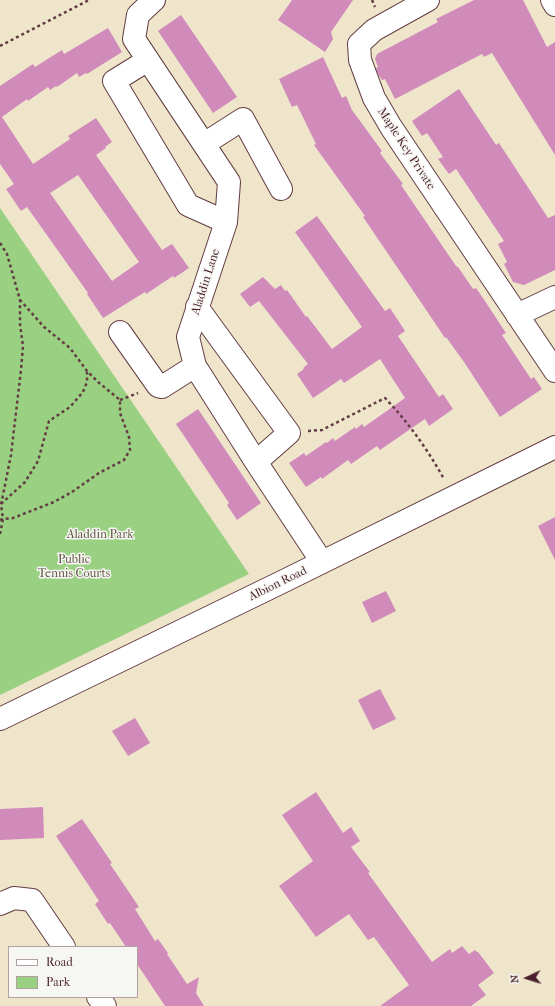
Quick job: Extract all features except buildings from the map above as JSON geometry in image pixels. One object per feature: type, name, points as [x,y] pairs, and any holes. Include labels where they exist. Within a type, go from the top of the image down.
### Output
[{"type":"street","name":"Aladdin Lane","points":[[154,0],[138,15],[134,39],[229,182],[226,222],[188,337],[195,366],[322,562]]},
{"type":"street","name":"Maple Key Private","points":[[428,0],[374,30],[359,44],[360,60],[374,98],[390,128],[555,371]]},
{"type":"street","points":[[552,0],[555,5]]},
{"type":"street","points":[[148,60],[114,81],[188,204],[226,222]]},
{"type":"street","points":[[204,144],[243,119],[281,189]]},
{"type":"street","points":[[517,316],[555,297]]},
{"type":"street","points":[[198,307],[289,433],[256,462]]},
{"type":"street","points":[[120,332],[158,386],[162,387],[195,366]]},
{"type":"street","name":"Albion Road","points":[[0,719],[555,447]]},
{"type":"street","points":[[0,904],[14,898],[32,900],[63,946]]},
{"type":"street","points":[[99,998],[105,1006]]},
{"type":"path","points":[[0,46],[89,0]]},
{"type":"path","points":[[0,243],[7,254],[20,300],[20,324],[23,346],[11,455],[1,505],[2,519],[0,534]]},
{"type":"path","points":[[2,519],[13,518],[54,502],[72,492],[99,473],[124,460],[130,450],[129,437],[120,413],[120,400],[87,371],[70,348],[44,326],[20,300]]},
{"type":"path","points":[[1,505],[25,482],[38,461],[49,421],[70,407],[83,392],[87,382],[87,371]]},
{"type":"path","points":[[289,433],[322,430],[385,398],[400,413],[435,464],[444,480]]},
{"type":"green space","name":"Aladdin Park","points":[[0,208],[249,574],[0,695]]},
{"type":"park label","name":"Public Tennis Courts","points":[[74,567]]}]
